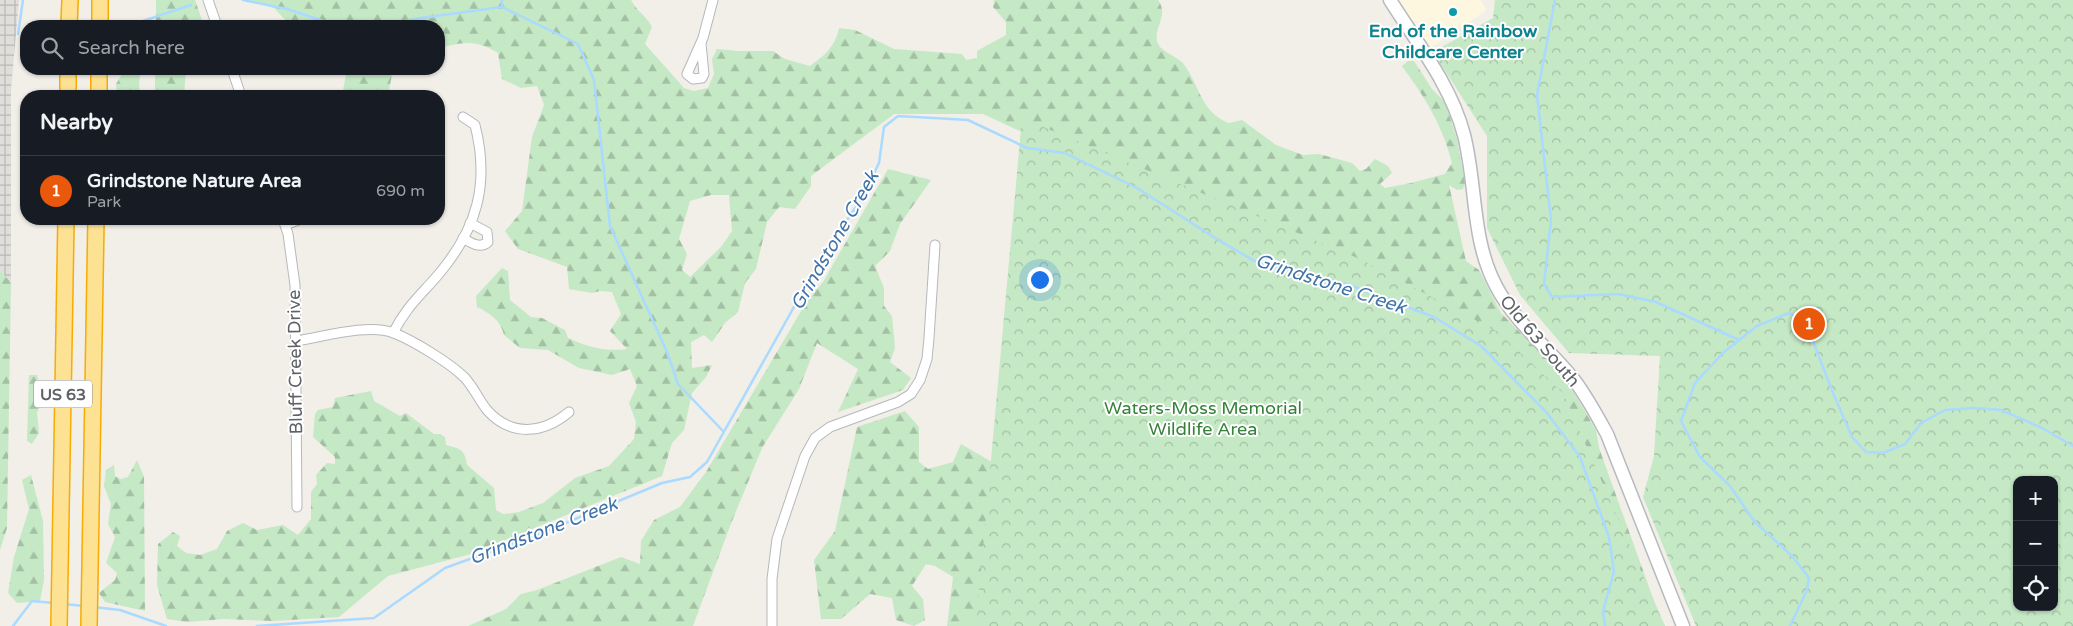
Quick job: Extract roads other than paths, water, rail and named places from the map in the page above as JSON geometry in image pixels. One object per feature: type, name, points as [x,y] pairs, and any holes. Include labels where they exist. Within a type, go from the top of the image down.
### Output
[{"type":"highway","points":[[69,20],[70,0]]},
{"type":"highway","points":[[100,0],[100,20]]},
{"type":"highway","points":[[68,75],[68,90]]},
{"type":"highway","points":[[99,75],[99,90]]},
{"type":"highway","name":"US 63","points":[[59,626],[66,225]]},
{"type":"highway","name":"US 63","points":[[90,626],[96,225]]},
{"type":"main road","name":"Old 63 South","points":[[1390,0],[1443,82],[1453,102],[1464,135],[1480,244],[1495,286],[1506,304],[1571,376],[1598,417],[1682,626]]},
{"type":"street","points":[[208,0],[215,20]]},
{"type":"street","points":[[700,44],[714,0]]},
{"type":"street","points":[[234,75],[240,90]]},
{"type":"street","points":[[393,333],[408,307],[438,275],[462,238],[480,196],[483,164],[475,125],[463,117]]},
{"type":"street","points":[[462,238],[479,246],[488,242],[488,232],[470,223]]},
{"type":"street","name":"Bluff Creek Drive","points":[[285,225],[293,263],[296,341],[296,507]]},
{"type":"street","points":[[772,626],[772,579],[777,539],[805,456],[815,438],[830,426],[898,402],[911,394],[920,380],[927,359],[935,245]]},
{"type":"street","points":[[296,341],[372,329],[393,333],[451,366],[466,379],[495,418],[506,424],[531,429],[544,428],[558,421],[568,412]]},
{"type":"waterway","points":[[20,20],[23,0]]},
{"type":"waterway","points":[[243,0],[287,9],[320,20]]},
{"type":"waterway","points":[[502,0],[502,7],[578,44],[594,80],[610,226],[667,352],[678,384],[723,431]]},
{"type":"waterway","points":[[1555,0],[1537,95],[1551,220],[1544,284],[1552,297],[1618,294],[1656,302],[1739,340]]},
{"type":"waterway","points":[[146,20],[191,5]]},
{"type":"waterway","points":[[410,20],[502,7]]},
{"type":"waterway","points":[[18,34],[20,20]]},
{"type":"waterway","name":"Grindstone Creek","points":[[257,626],[374,618],[445,568],[544,532],[662,483],[690,477],[707,462],[822,257],[862,198],[879,163],[884,127],[898,116],[968,120],[1027,148],[1065,153],[1137,188],[1258,263],[1347,284],[1434,317],[1481,346],[1547,413],[1580,457],[1609,537],[1614,572],[1603,611],[1605,626]]},
{"type":"waterway","name":"Grindstone Creek","points":[[1790,626],[1807,590],[1809,578],[1792,556],[1754,521],[1730,486],[1700,457],[1681,421],[1695,383],[1724,352],[1757,326],[1789,313],[1806,323],[1852,437],[1866,452],[1883,453],[1905,444],[1921,423],[1945,410],[1974,408],[2001,410],[2042,428],[2073,446]]},
{"type":"waterway","name":"Grindstone Creek","points":[[13,626],[32,601],[54,603]]},
{"type":"waterway","name":"Grindstone Creek","points":[[64,604],[84,606]]},
{"type":"waterway","name":"Grindstone Creek","points":[[94,607],[120,610],[166,626]]},
{"type":"place","name":"End of the Rainbow Childcare Center","points":[[1453,12]]},
{"type":"place","name":"Grindstone Nature Area","points":[[1809,324]]},
{"type":"park label","name":"Waters-Moss Memorial Wildlife Area","points":[[1203,418]]}]
